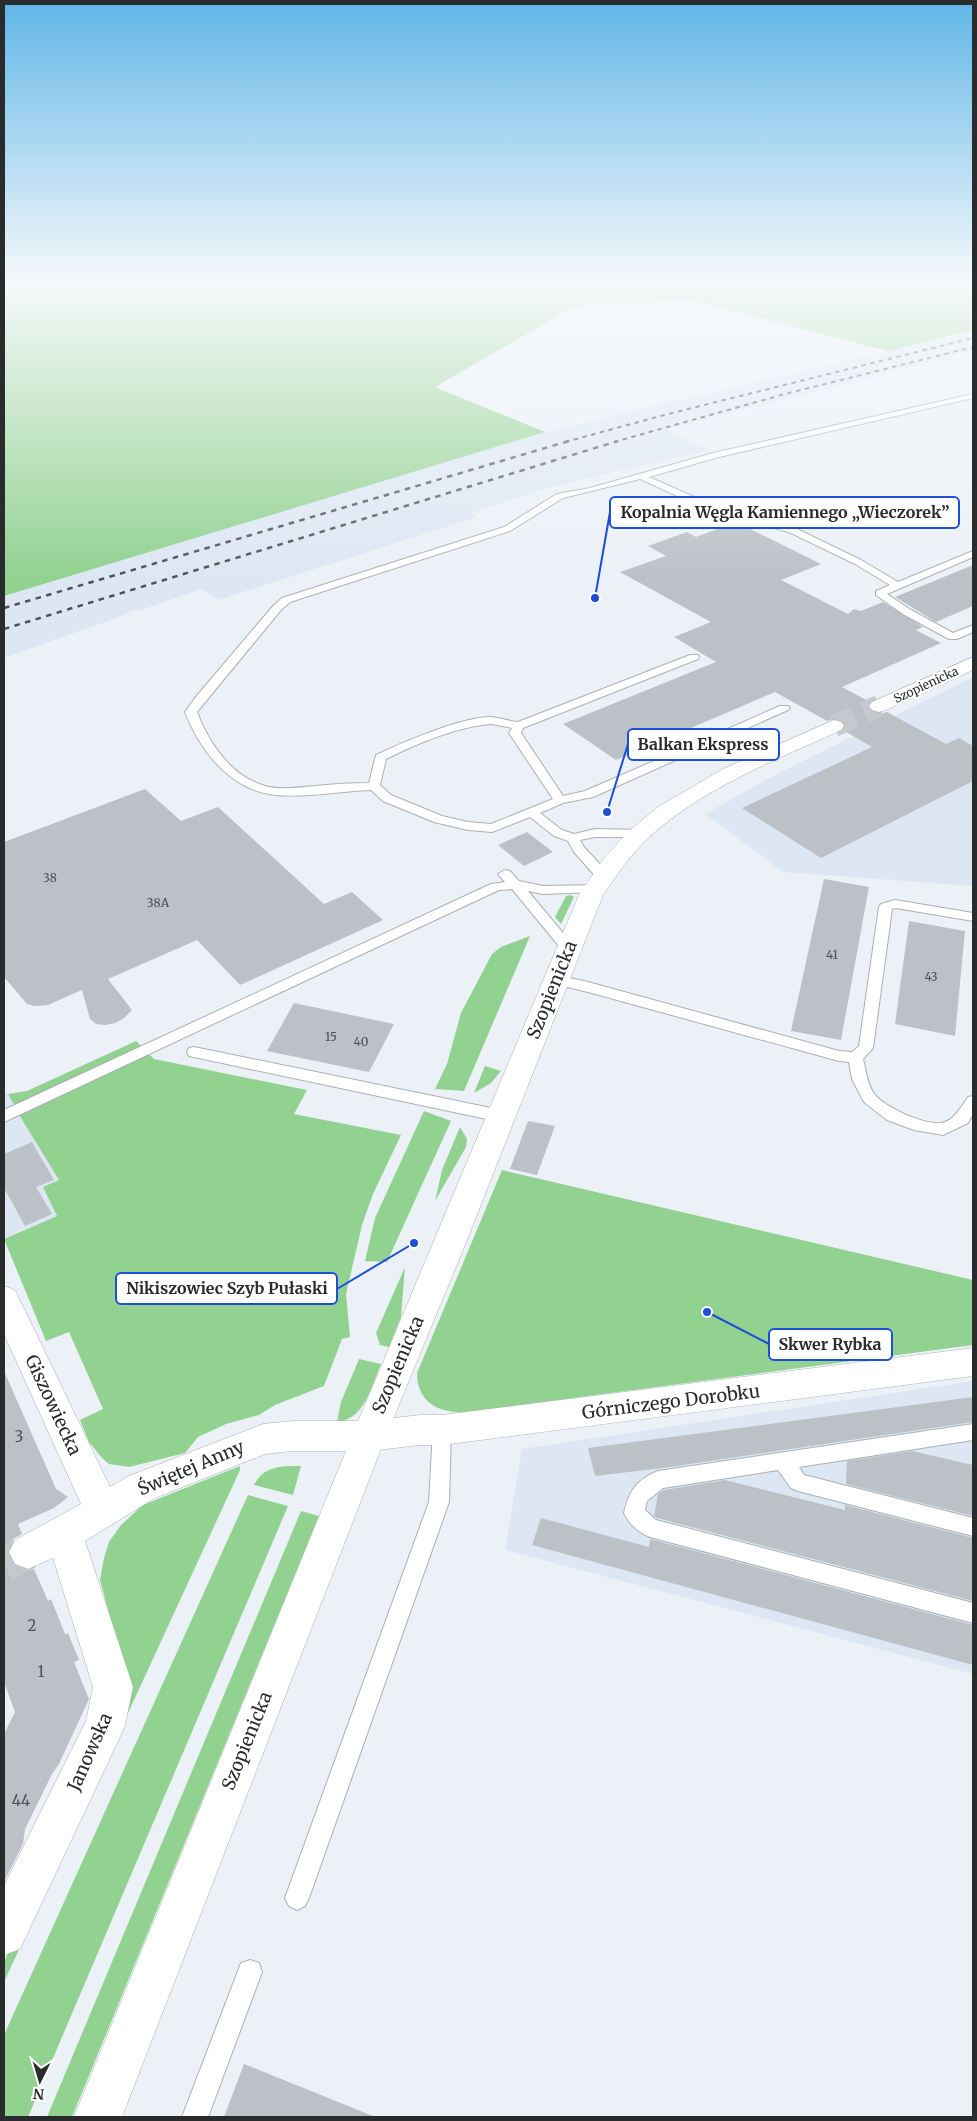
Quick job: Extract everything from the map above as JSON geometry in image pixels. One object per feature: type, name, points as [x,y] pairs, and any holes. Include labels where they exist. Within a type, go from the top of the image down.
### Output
[{"type":"street","name":"Szopienicka","points":[[879,706],[973,663]]},
{"type":"street","name":"Szopienicka","points":[[98,2117],[369,1436],[568,948],[599,882],[639,833],[670,809],[700,791],[834,726]]},
{"type":"street","name":"Giszowiecka","points":[[4,1299],[11,1336],[102,1510]]},
{"type":"street","name":"Górniczego Dorobku","points":[[369,1436],[420,1430],[442,1430],[599,1411],[973,1362]]},
{"type":"street","name":"Świętej Anny","points":[[28,1552],[64,1534],[142,1487],[263,1439],[292,1436],[369,1436]]},
{"type":"street","name":"Janowska","points":[[7,1916],[106,1725],[113,1687],[64,1534]]},
{"type":"lane","points":[[784,708],[589,794],[560,800],[492,828],[468,826],[438,819],[387,798],[374,786],[286,792],[263,790],[246,782],[212,752],[196,727],[191,712],[199,700],[286,600],[507,529],[560,496],[591,490],[713,456],[973,396]]},
{"type":"lane","points":[[640,476],[698,502],[794,531],[858,562],[897,585]]},
{"type":"lane","points":[[973,554],[880,593],[907,612],[953,637],[973,628]]},
{"type":"lane","points":[[374,786],[380,758],[394,749],[464,727],[490,721],[519,726],[694,656]]},
{"type":"lane","points":[[519,726],[515,733],[560,800]]},
{"type":"lane","points":[[532,812],[558,833],[573,838],[596,833],[639,833]]},
{"type":"lane","points":[[4,1116],[510,879],[543,890],[599,882],[573,838]]},
{"type":"lane","points":[[510,879],[568,948]]},
{"type":"lane","points":[[556,980],[588,987],[839,1056],[855,1057],[866,1048],[886,907],[895,904],[973,917]]},
{"type":"lane","points":[[194,1052],[501,1116]]},
{"type":"lane","points":[[855,1057],[860,1079],[869,1098],[893,1116],[914,1124],[943,1129],[962,1119],[973,1101]]},
{"type":"lane","points":[[297,1898],[439,1502],[442,1430]]},
{"type":"lane","points":[[973,1432],[658,1480],[638,1496],[634,1513],[650,1528],[973,1613]]},
{"type":"lane","points":[[783,1461],[798,1482],[973,1527]]},
{"type":"lane","points":[[195,2117],[250,1972]]},
{"type":"shaded area","points":[[770,379],[864,379],[669,429],[708,450],[551,487],[471,513],[476,517],[218,600],[202,589],[138,611],[134,609],[122,616],[4,658],[4,593],[451,457],[545,432]]},
{"type":"shaded area","points":[[973,677],[973,886],[783,872],[705,814],[775,775]]},
{"type":"shaded area","points":[[4,1093],[8,1094],[59,1180],[57,1216],[4,1238]]},
{"type":"shaded area","points":[[973,1381],[973,1674],[505,1550],[522,1449]]},
{"type":"green space","points":[[4,379],[449,379],[435,387],[545,432],[4,596]]},
{"type":"green space","points":[[571,895],[574,897],[561,924],[555,917],[566,896]]},
{"type":"green space","points":[[530,936],[464,1091],[435,1089],[447,1064],[461,1013],[492,954],[501,947]]},
{"type":"green space","points":[[136,1041],[154,1059],[307,1090],[294,1114],[401,1135],[373,1194],[362,1225],[346,1294],[350,1337],[342,1339],[324,1386],[275,1405],[259,1415],[226,1424],[198,1437],[185,1453],[129,1467],[109,1464],[89,1442],[80,1420],[103,1409],[69,1332],[46,1341],[4,1239],[57,1216],[43,1187],[59,1180],[8,1094],[27,1091]]},
{"type":"green space","points":[[485,1066],[501,1071],[491,1083],[474,1093]]},
{"type":"green space","points":[[424,1111],[451,1121],[387,1262],[365,1261],[375,1218]]},
{"type":"green space","points":[[460,1127],[467,1139],[466,1147],[435,1201],[442,1170]]},
{"type":"green space","points":[[502,1170],[973,1280],[973,1345],[467,1412],[448,1411],[439,1408],[432,1405],[421,1392],[417,1373]]},
{"type":"green space","points":[[405,1267],[401,1317],[389,1347],[380,1345],[376,1333]]},
{"type":"green space","points":[[359,1359],[381,1364],[370,1392],[361,1408],[347,1420],[337,1422],[341,1402]]},
{"type":"green space","points":[[240,1466],[240,1470],[4,1982],[4,1962],[119,1718],[125,1673],[100,1580],[109,1542],[121,1525],[143,1505]]},
{"type":"green space","points":[[301,1466],[293,1495],[254,1485],[262,1474],[273,1468]]},
{"type":"green space","points":[[248,1495],[288,1506],[28,2117],[4,2117],[4,2035]]},
{"type":"green space","points":[[301,1511],[319,1516],[72,2117],[47,2117]]},
{"type":"building","points":[[736,522],[821,564],[781,580],[848,614],[854,609],[861,611],[883,602],[923,627],[916,630],[941,643],[842,687],[870,702],[867,706],[871,712],[880,714],[887,712],[946,744],[959,738],[973,746],[973,781],[821,858],[742,808],[872,747],[843,730],[846,726],[842,720],[835,718],[827,721],[775,692],[616,760],[563,724],[716,662],[674,637],[711,622],[620,572],[666,556],[648,546],[687,532],[696,537]]},
{"type":"building","points":[[973,565],[973,606],[936,622],[895,597]]},
{"type":"building","points":[[145,789],[181,821],[218,807],[324,904],[352,892],[383,920],[240,985],[197,940],[108,979],[132,1010],[123,1019],[115,1023],[96,1024],[90,1019],[82,990],[48,1005],[34,1006],[27,1004],[4,977],[4,842]]},
{"type":"building","points":[[527,832],[553,852],[524,866],[498,845]]},
{"type":"building","points":[[824,879],[869,887],[841,1040],[791,1031]]},
{"type":"building","points":[[909,921],[965,931],[955,1036],[895,1024]]},
{"type":"building","points":[[294,1003],[394,1024],[369,1072],[267,1051]]},
{"type":"building","points":[[528,1121],[555,1126],[537,1175],[510,1169]]},
{"type":"building","points":[[32,1142],[54,1180],[36,1187],[52,1214],[25,1226],[4,1188],[4,1154]]},
{"type":"building","points":[[4,1371],[56,1489],[68,1497],[54,1508],[18,1524],[22,1534],[13,1539],[7,1553],[14,1566],[27,1571],[34,1569],[48,1601],[51,1599],[65,1634],[68,1633],[79,1660],[74,1662],[89,1699],[59,1764],[52,1774],[25,1829],[23,1844],[4,1882],[4,1734],[15,1712],[4,1682]]},
{"type":"building","points":[[973,1397],[973,1422],[663,1468],[595,1476],[588,1448]]},
{"type":"building","points":[[912,1451],[973,1465],[973,1516],[846,1484],[847,1461]]},
{"type":"building","points":[[725,1480],[845,1510],[845,1505],[973,1538],[973,1601],[654,1516],[658,1494],[664,1490]]},
{"type":"building","points":[[541,1518],[649,1547],[650,1539],[973,1625],[973,1665],[532,1545]]},
{"type":"building","points":[[244,2064],[373,2116],[373,2117],[224,2117]]},
{"type":"tunnel","points":[[834,726],[879,706]]},
{"type":"tunnel","points":[[4,1565],[28,1552]]},
{"type":"railway","points":[[565,442],[809,379]]},
{"type":"railway","points":[[614,442],[845,379]]},
{"type":"railway","points":[[4,608],[569,441]]},
{"type":"railway","points":[[4,629],[618,441]]},
{"type":"place","name":"Kopalnia Węgla Kamiennego „Wieczorek”","points":[[595,598]]},
{"type":"place","name":"Balkan Ekspress","points":[[607,812]]},
{"type":"place","name":"Nikiszowiec Szyb Pułaski","points":[[414,1243]]},
{"type":"place","name":"Skwer Rybka","points":[[707,1312]]}]
